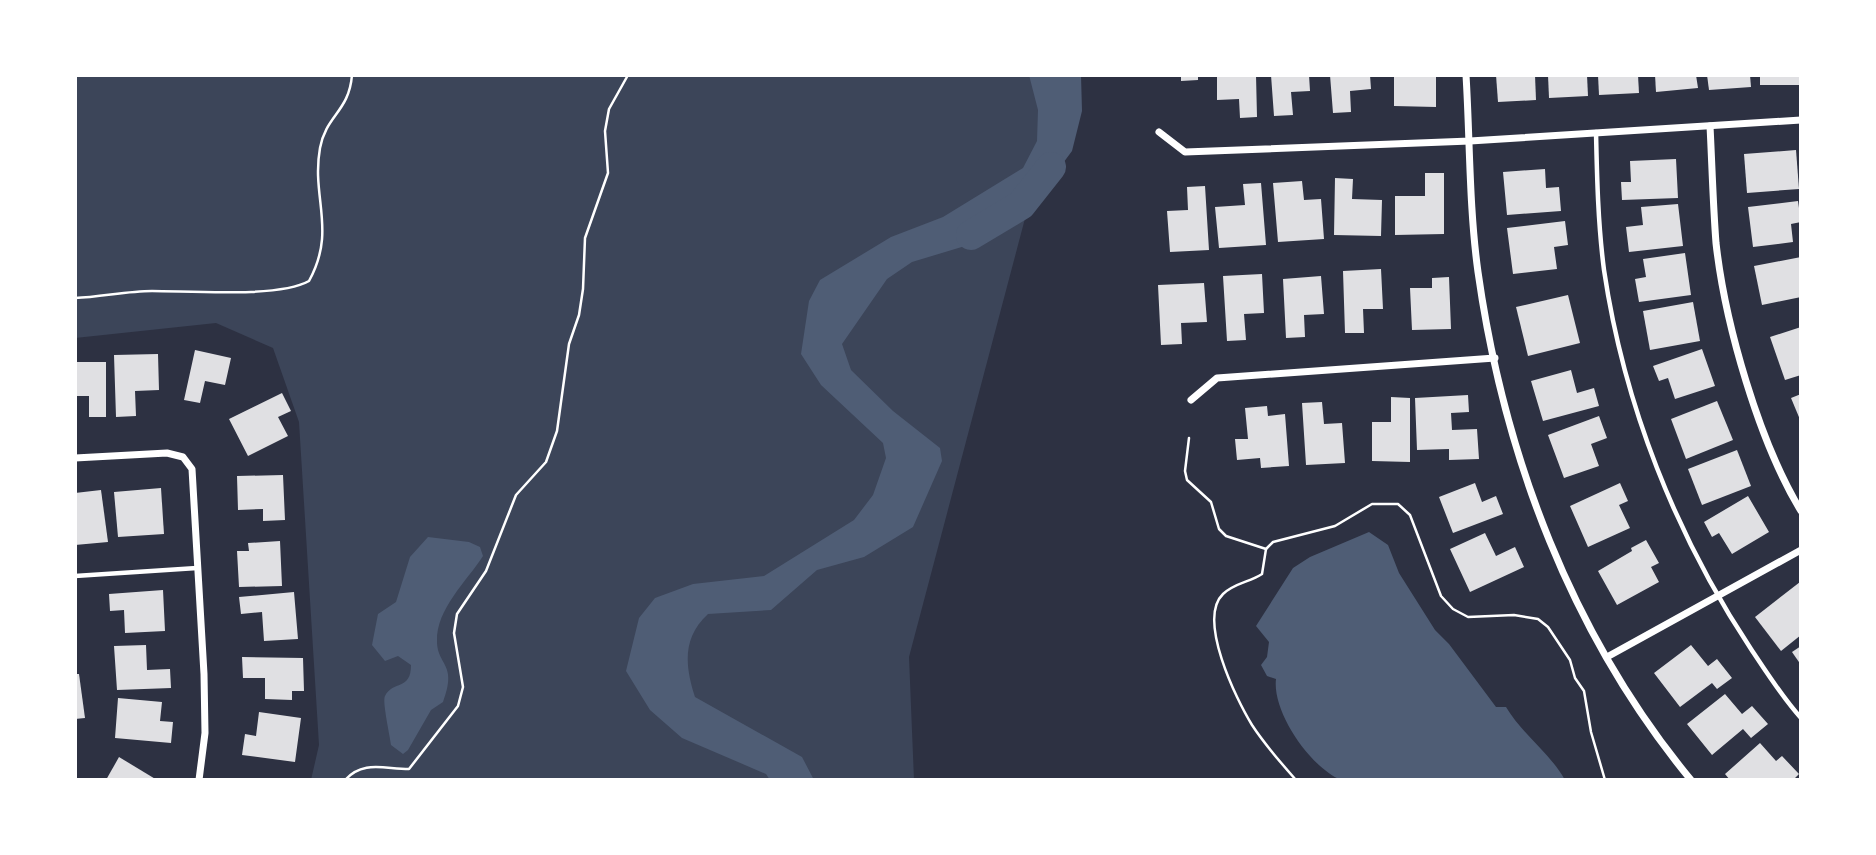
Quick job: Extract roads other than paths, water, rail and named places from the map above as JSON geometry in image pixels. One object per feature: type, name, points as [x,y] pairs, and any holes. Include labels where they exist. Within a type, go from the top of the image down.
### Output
[{"type":"street","points":[[1466,75],[1478,270],[1494,358],[1527,487],[1562,571],[1607,657],[1638,710],[1691,780]]},
{"type":"street","points":[[1159,132],[1185,152],[1470,141],[1801,120]]},
{"type":"street","points":[[1710,126],[1717,244],[1731,326],[1756,410],[1801,511]]},
{"type":"street","points":[[1191,400],[1217,378],[1494,358]]},
{"type":"street","points":[[75,458],[167,453],[183,457],[192,470],[205,733],[199,780]]},
{"type":"street","points":[[1607,657],[1715,595],[1801,550]]},
{"type":"lane","points":[[1596,131],[1599,226],[1605,272],[1626,370],[1663,483],[1715,595],[1786,701],[1801,718]]},
{"type":"lane","points":[[75,576],[198,568]]},
{"type":"waterway","points":[[971,235],[1021,205],[1051,167]]}]
